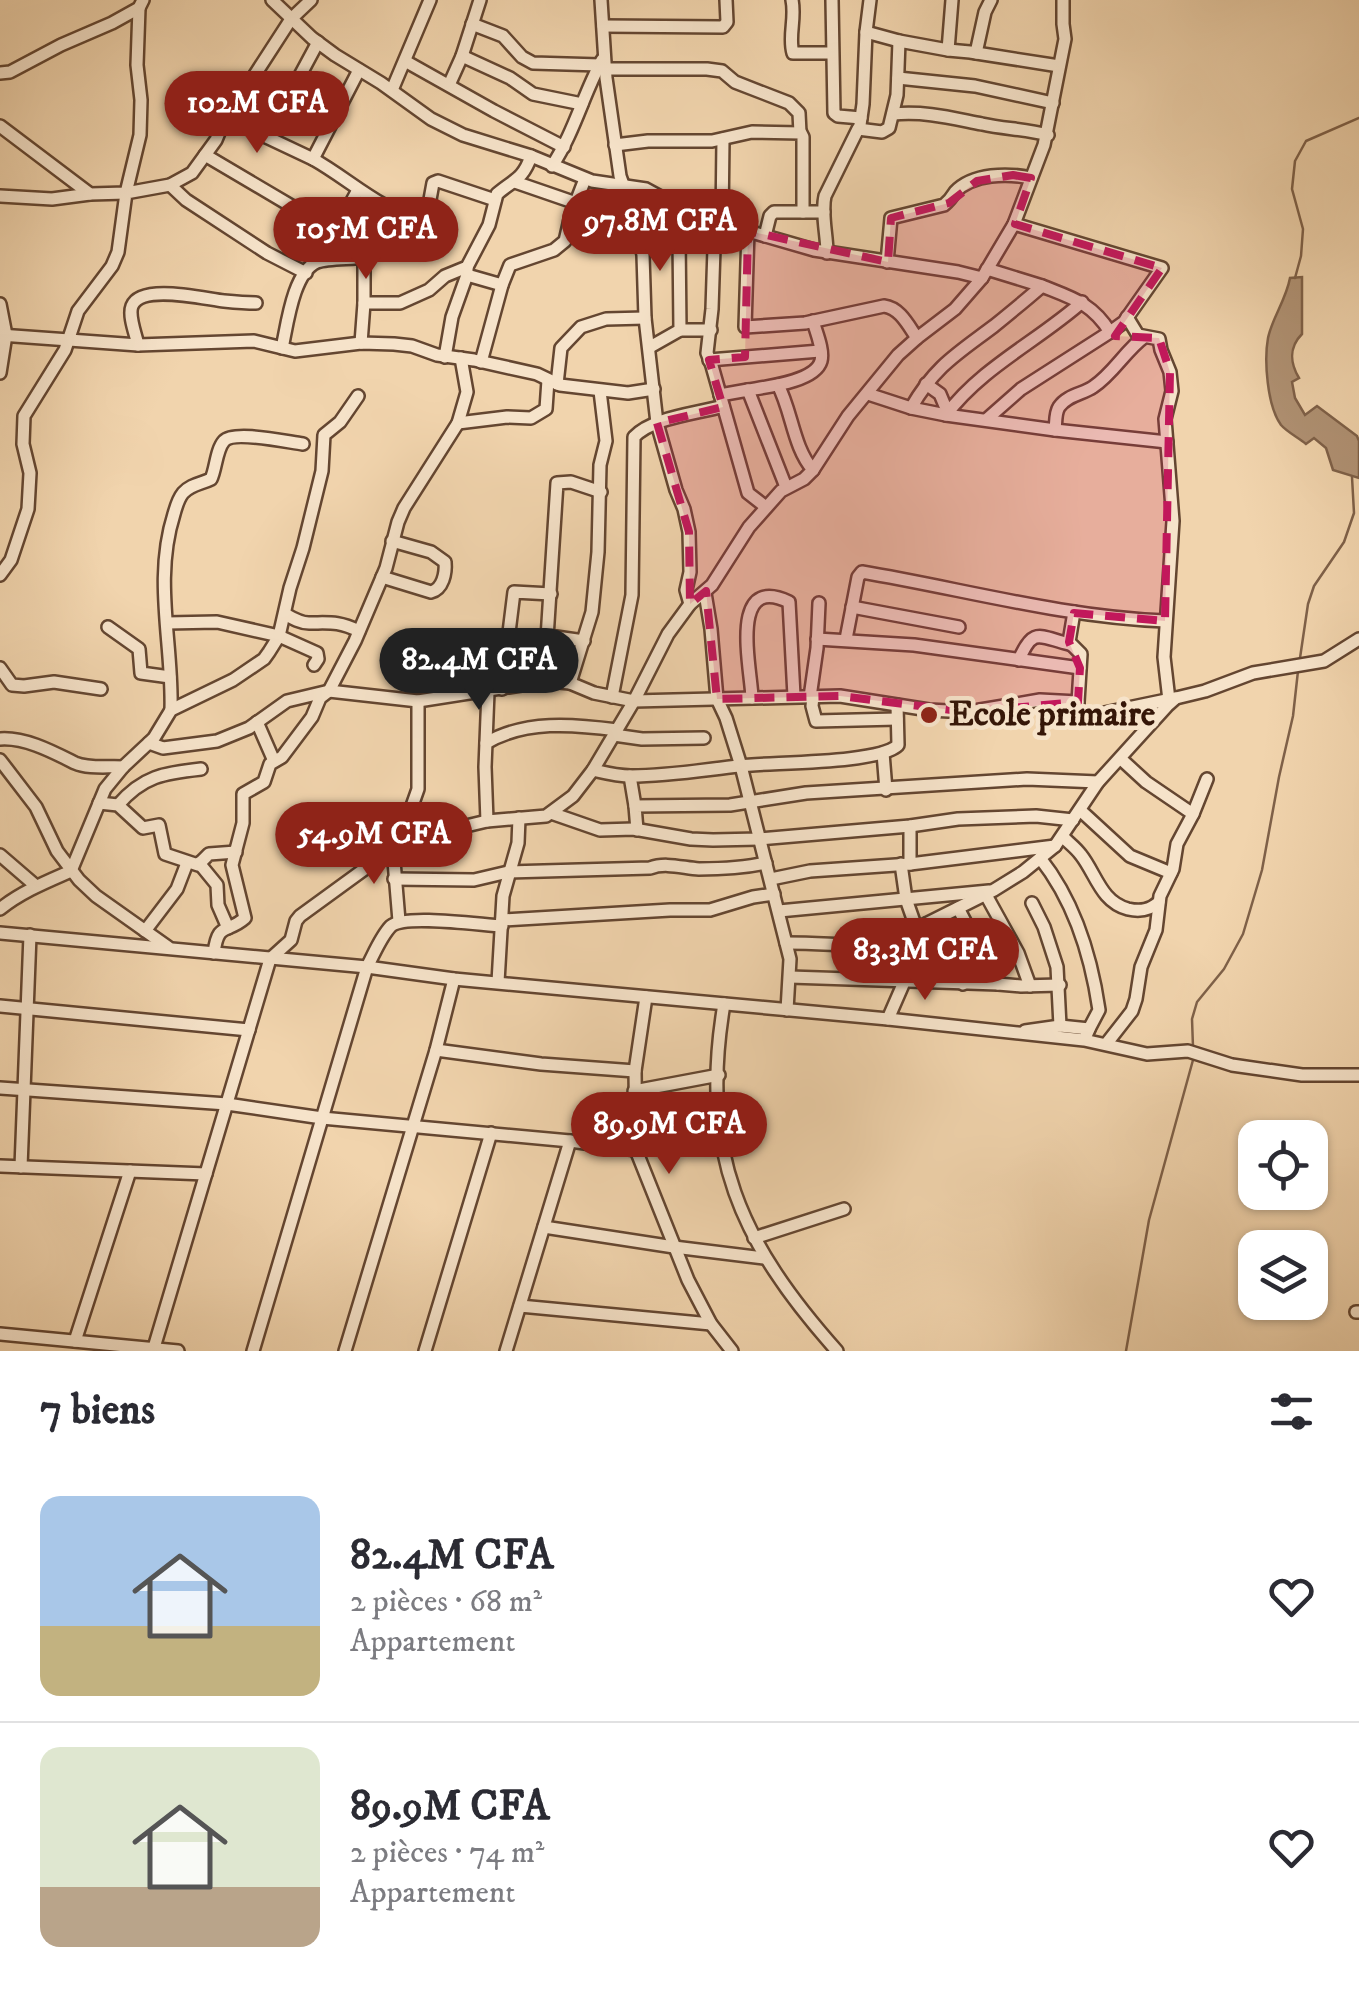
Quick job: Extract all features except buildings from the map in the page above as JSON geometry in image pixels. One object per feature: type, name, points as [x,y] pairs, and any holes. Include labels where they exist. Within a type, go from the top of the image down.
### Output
[{"type":"street","points":[[272,0],[288,10],[318,42],[446,128],[585,179],[646,188],[681,208],[765,236],[827,252],[985,273],[1042,286],[1082,302],[1110,332]]},
{"type":"street","points":[[0,196],[52,199],[126,193],[170,185],[192,173],[228,111],[247,88],[288,10],[311,0]]},
{"type":"street","points":[[392,90],[430,0]]},
{"type":"street","points":[[449,85],[480,0]]},
{"type":"street","points":[[601,0],[603,63],[615,145],[643,256],[645,318],[657,422],[689,532],[690,572],[686,590],[690,604]]},
{"type":"street","points":[[603,26],[723,27],[727,22],[726,0]]},
{"type":"street","points":[[792,0],[793,53],[832,53]]},
{"type":"street","points":[[832,0],[834,114],[884,132],[889,128],[898,78],[899,40]]},
{"type":"street","points":[[827,252],[824,196],[860,124],[870,0]]},
{"type":"street","points":[[948,50],[952,0]]},
{"type":"street","points":[[976,53],[991,0]]},
{"type":"street","points":[[154,1350],[270,959],[290,940],[300,916],[413,837],[487,820],[541,817],[573,796],[634,701],[668,634],[690,604],[712,585],[749,527],[786,487],[813,470],[848,416],[898,355],[955,309],[985,273],[1014,224],[1048,135],[1065,40],[1063,0]]},
{"type":"street","points":[[0,73],[10,72],[141,4]]},
{"type":"street","points":[[0,575],[11,560],[28,510],[30,473],[23,444],[24,416],[70,341],[78,311],[118,252],[140,134],[136,64],[141,4]]},
{"type":"street","points":[[472,24],[504,36],[528,61],[536,63],[719,70],[735,82],[789,102],[798,113],[803,136],[803,212]]},
{"type":"street","points":[[866,32],[948,50],[1059,66]]},
{"type":"street","points":[[267,138],[318,42]]},
{"type":"street","points":[[462,56],[533,94],[582,104]]},
{"type":"street","points":[[405,61],[564,147]]},
{"type":"street","points":[[552,166],[603,63]]},
{"type":"street","points":[[313,159],[359,70]]},
{"type":"street","points":[[898,78],[974,86],[1053,103]]},
{"type":"street","points":[[893,114],[954,116],[1048,135]]},
{"type":"street","points":[[226,118],[332,169],[384,205],[425,212],[433,183],[437,182],[495,200]]},
{"type":"street","points":[[0,126],[90,194]]},
{"type":"street","points":[[615,145],[702,141],[752,132],[800,133]]},
{"type":"street","points":[[723,139],[708,360],[749,495],[766,507]]},
{"type":"street","points":[[205,155],[294,208],[333,226],[340,223],[358,190]]},
{"type":"street","points":[[445,356],[452,317],[495,200],[500,191],[516,182],[531,156]]},
{"type":"street","points":[[887,262],[890,218],[944,204],[958,190],[987,178],[1031,178]]},
{"type":"street","points":[[481,362],[510,265],[554,250],[565,242],[585,179]]},
{"type":"street","points":[[516,182],[576,203]]},
{"type":"street","points":[[170,185],[186,200],[268,254],[306,273]]},
{"type":"street","points":[[361,343],[364,257],[384,205]]},
{"type":"street","points":[[680,330],[681,208]]},
{"type":"street","points":[[765,236],[771,214],[778,211],[824,212]]},
{"type":"street","points":[[987,419],[1021,389],[1119,327],[1162,268],[1014,224]]},
{"type":"street","points":[[748,231],[746,327],[813,321],[890,306],[916,338]]},
{"type":"street","points":[[282,348],[294,295],[306,273],[317,262],[364,257]]},
{"type":"street","points":[[364,303],[400,303],[430,290],[444,276],[467,272],[502,285]]},
{"type":"street","points":[[911,408],[926,384],[954,354],[1042,286]]},
{"type":"street","points":[[138,345],[131,309],[140,298],[172,294],[256,303]]},
{"type":"street","points":[[948,412],[982,376],[1082,302]]},
{"type":"street","points":[[0,304],[0,373]]},
{"type":"street","points":[[1127,317],[1138,335],[1159,339],[1170,372],[1172,391],[1165,419],[1173,521],[1164,658],[1172,699]]},
{"type":"street","points":[[458,423],[507,416],[534,418],[546,409],[561,348],[581,327],[606,319],[645,318]]},
{"type":"street","points":[[612,697],[632,594],[634,437],[657,422],[811,373],[820,363],[813,321]]},
{"type":"street","points":[[650,347],[680,330],[710,330]]},
{"type":"street","points":[[3,335],[138,345],[254,341],[311,350],[361,343],[412,346],[600,391],[628,394],[654,388]]},
{"type":"street","points":[[1055,430],[1057,410],[1069,398],[1092,389],[1144,337]]},
{"type":"street","points":[[708,360],[820,352]]},
{"type":"street","points":[[214,952],[221,930],[245,918],[232,865],[243,823],[242,794],[264,782],[274,761],[282,756],[312,717],[320,698],[329,691],[382,577],[398,522],[458,423],[466,392],[461,358]]},
{"type":"street","points":[[926,384],[940,394],[948,412]]},
{"type":"street","points":[[778,385],[804,457],[813,470]]},
{"type":"street","points":[[748,390],[786,487]]},
{"type":"street","points":[[570,683],[592,612],[600,462],[606,441],[600,391]]},
{"type":"street","points":[[868,394],[911,408],[1167,442]]},
{"type":"street","points":[[0,909],[36,886],[70,871],[105,790],[160,730],[172,710],[233,680],[264,659],[278,636],[284,614],[322,471],[324,435],[340,422],[358,396]]},
{"type":"street","points":[[172,710],[162,586],[178,501],[192,485],[211,480],[222,445],[231,437],[243,435],[303,444]]},
{"type":"street","points":[[547,638],[557,482],[571,482],[600,492]]},
{"type":"street","points":[[382,577],[431,592],[439,587],[444,575],[445,562],[432,552],[392,541]]},
{"type":"street","points":[[846,639],[862,572],[1009,602],[1108,618],[1166,622]]},
{"type":"street","points":[[502,689],[514,592],[551,594]]},
{"type":"street","points":[[705,593],[716,699],[741,766],[790,959],[787,1010]]},
{"type":"street","points":[[752,698],[748,614],[754,603],[767,598],[789,602],[794,696]]},
{"type":"street","points":[[819,603],[812,697],[816,721],[898,719]]},
{"type":"street","points":[[852,607],[960,627]]},
{"type":"street","points":[[1070,644],[1074,612]]},
{"type":"street","points":[[284,614],[307,623],[328,621],[359,631]]},
{"type":"street","points":[[167,623],[217,622],[278,636],[317,653],[314,665]]},
{"type":"street","points":[[108,627],[138,649],[141,673],[170,677]]},
{"type":"street","points":[[1019,660],[1026,642],[1036,637],[1070,644],[1080,652],[1078,714],[1085,717],[1205,691],[1252,673],[1324,660],[1359,639]]},
{"type":"street","points":[[817,639],[914,645],[1080,668]]},
{"type":"street","points":[[508,640],[584,641]]},
{"type":"street","points":[[0,668],[12,684],[54,682],[101,689]]},
{"type":"street","points":[[149,743],[163,748],[217,741],[234,736],[287,700],[329,691],[418,701],[547,681],[570,683],[594,693],[634,701],[840,696],[968,712],[1040,700],[1078,702]]},
{"type":"street","points":[[487,820],[488,692]]},
{"type":"street","points":[[888,1018],[926,924],[990,893],[1059,841],[1098,782],[1172,699]]},
{"type":"street","points":[[412,806],[418,788],[418,701]]},
{"type":"street","points":[[593,770],[630,776],[704,772],[883,753],[897,749],[897,705]]},
{"type":"street","points":[[257,722],[274,761]]},
{"type":"street","points":[[486,743],[501,734],[534,726],[642,739],[704,738]]},
{"type":"street","points":[[0,739],[14,739],[80,764],[123,767]]},
{"type":"street","points":[[883,753],[886,790]]},
{"type":"street","points":[[1121,758],[1146,782],[1193,814]]},
{"type":"street","points":[[0,760],[36,806],[70,871],[87,889],[172,950]]},
{"type":"street","points":[[118,805],[130,791],[154,776],[201,769]]},
{"type":"street","points":[[630,776],[637,830]]},
{"type":"street","points":[[635,806],[715,806],[806,794],[1026,779],[1098,782]]},
{"type":"street","points":[[1107,1043],[1129,1017],[1136,999],[1141,968],[1158,922],[1158,902],[1171,873],[1177,844],[1207,779]]},
{"type":"street","points":[[99,804],[118,805],[142,828],[160,825],[165,854],[193,863],[217,885],[218,905],[228,928]]},
{"type":"street","points":[[551,814],[600,830],[637,830],[691,839],[760,839],[958,819],[1077,815],[1130,856],[1171,873]]},
{"type":"street","points":[[498,982],[503,896],[518,843],[520,818]]},
{"type":"street","points":[[910,826],[906,899],[919,944]]},
{"type":"street","points":[[771,879],[1059,841],[1081,855],[1112,902],[1134,910],[1149,909],[1158,902]]},
{"type":"street","points":[[393,849],[399,921]]},
{"type":"street","points":[[145,931],[193,863],[209,854],[236,852]]},
{"type":"street","points":[[0,855],[36,886]]},
{"type":"street","points":[[1040,858],[1064,893],[1082,936],[1098,1006],[1098,1014],[1086,1034]]},
{"type":"street","points":[[394,880],[485,879],[508,872],[660,865],[696,869],[766,864]]},
{"type":"street","points":[[779,912],[928,895],[990,893]]},
{"type":"street","points":[[990,893],[1030,986]]},
{"type":"street","points":[[253,1351],[367,967],[388,929],[399,921],[415,920],[502,923],[710,910],[774,894]]},
{"type":"street","points":[[1032,903],[1053,949],[1060,986],[1060,1026]]},
{"type":"street","points":[[958,908],[998,984]]},
{"type":"street","points":[[926,924],[964,984]]},
{"type":"street","points":[[0,933],[1016,1033],[1086,1034]]},
{"type":"street","points":[[21,1167],[30,936]]},
{"type":"street","points":[[786,943],[866,948],[919,944]]},
{"type":"street","points":[[790,978],[1060,986]]},
{"type":"street","points":[[345,1351],[454,979]]},
{"type":"street","points":[[646,997],[635,1071],[636,1150],[674,1247],[711,1324],[732,1351]]},
{"type":"street","points":[[724,1004],[717,1123],[729,1179],[764,1258],[837,1351]]},
{"type":"street","points":[[0,1006],[249,1030]]},
{"type":"street","points":[[1016,1033],[1060,1026],[1147,1054],[1188,1050],[1232,1065],[1302,1075],[1359,1074]]},
{"type":"street","points":[[436,1050],[635,1071]]},
{"type":"street","points":[[634,1091],[719,1074]]},
{"type":"street","points":[[0,1088],[227,1104],[322,1118],[636,1150]]},
{"type":"street","points":[[425,1351],[491,1134]]},
{"type":"street","points":[[506,1351],[570,1141]]},
{"type":"street","points":[[0,1166],[206,1174]]},
{"type":"street","points":[[75,1341],[130,1171]]},
{"type":"street","points":[[754,1238],[844,1209]]},
{"type":"street","points":[[544,1227],[764,1258]]},
{"type":"street","points":[[520,1306],[711,1324]]},
{"type":"street","points":[[0,1334],[178,1351]]},
{"type":"highlighted area","points":[[1013,175],[1031,178],[1015,224],[1162,268],[1115,336],[1159,338],[1170,372],[1165,621],[1074,613],[1069,642],[1080,668],[1078,702],[968,712],[840,696],[717,699],[706,591],[690,604],[689,532],[657,423],[723,407],[709,360],[745,357],[748,231],[888,262],[891,218],[949,203],[977,181]]},
{"type":"shaded area","points":[[1302,277],[1302,334],[1292,355],[1299,378],[1292,382],[1295,398],[1305,415],[1317,406],[1357,436],[1359,478],[1333,470],[1326,448],[1314,438],[1306,444],[1276,417],[1267,370],[1268,338],[1290,278]]},
{"type":"waterway","points":[[1295,278],[1303,229],[1292,189],[1295,161],[1306,141],[1359,118]]},
{"type":"waterway","points":[[1300,658],[1314,586],[1344,542],[1354,513],[1352,477]]},
{"type":"waterway","points":[[1193,1047],[1192,1019],[1197,1002],[1224,969],[1243,934],[1262,870],[1293,716],[1298,671]]},
{"type":"waterway","points":[[1126,1351],[1149,1220],[1193,1060]]},
{"type":"place","name":"Ecole primaire","points":[[929,715]]}]
